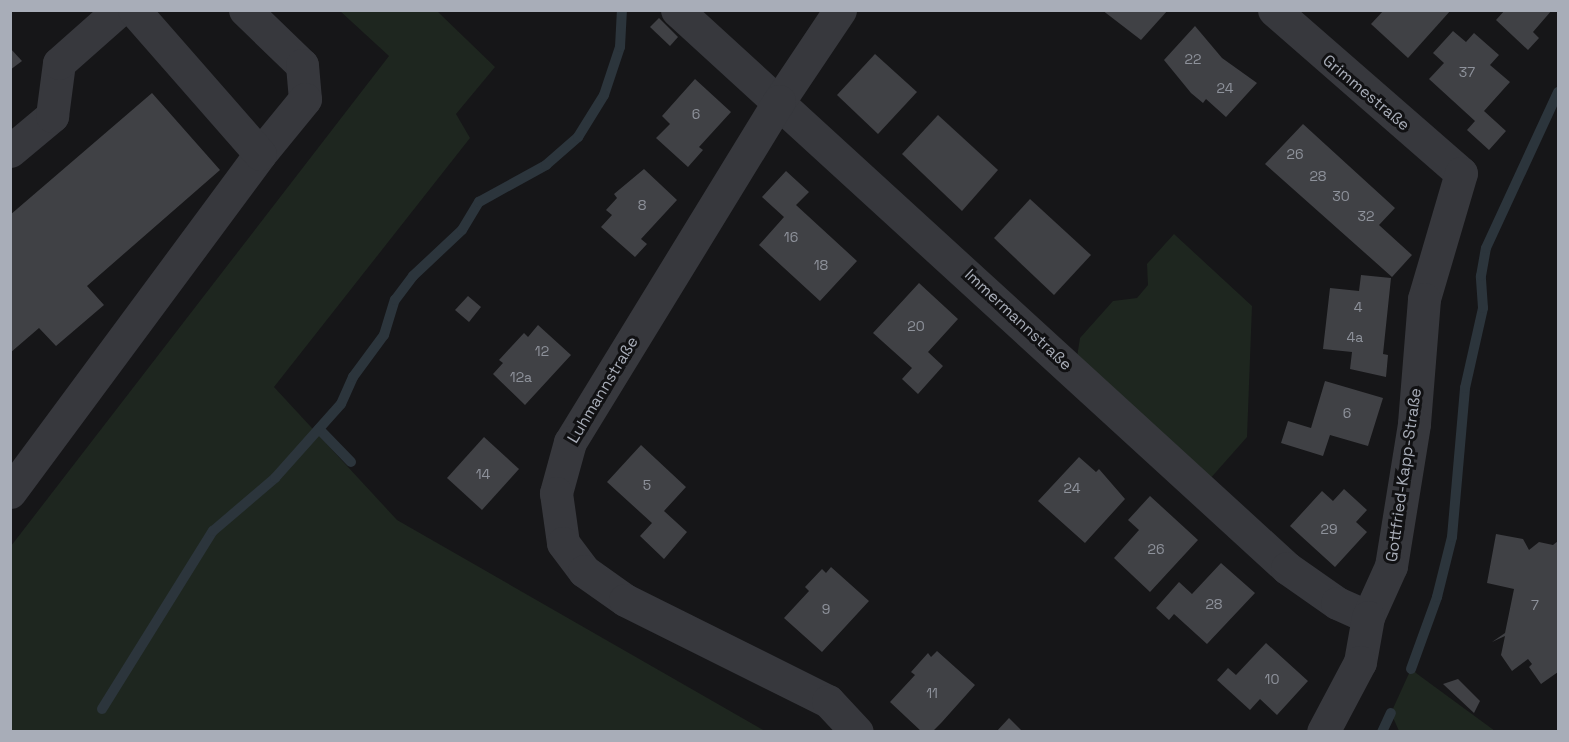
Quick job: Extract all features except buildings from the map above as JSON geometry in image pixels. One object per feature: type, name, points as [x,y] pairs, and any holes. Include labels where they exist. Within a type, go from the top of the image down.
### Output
[{"type":"street","points":[[10,151],[52,116],[59,63],[119,10]]},
{"type":"street","points":[[134,10],[261,154]]},
{"type":"street","points":[[10,492],[261,154],[305,99],[302,65],[245,10]]},
{"type":"street","name":"Immermannstraße","points":[[677,10],[1287,568],[1337,603],[1368,617]]},
{"type":"street","name":"Luhmannstraße","points":[[840,10],[779,101],[570,442],[556,493],[563,543],[584,571],[625,600],[828,701],[857,732]]},
{"type":"street","name":"Grimmestraße","points":[[1274,10],[1461,173]]},
{"type":"street","name":"Gottfried-Kapp-Straße","points":[[1323,732],[1360,662],[1368,617],[1391,566],[1414,424],[1424,299],[1461,173]]},
{"type":"shaded area","points":[[340,11],[437,11],[495,67],[456,114],[470,138],[274,387],[397,520],[765,731],[11,731],[11,546],[389,56]]},
{"type":"shaded area","points":[[1174,234],[1252,306],[1247,437],[1209,480],[1077,357],[1080,338],[1113,301],[1137,298],[1148,285],[1147,264]]},
{"type":"shaded area","points":[[1411,669],[1495,731],[1399,731],[1391,713]]},
{"type":"waterway","points":[[102,709],[213,531],[275,478],[341,404],[353,377],[384,335],[395,300],[413,276],[462,230],[479,202],[546,165],[578,137],[604,95],[620,47],[622,10]]},
{"type":"waterway","points":[[1411,669],[1437,597],[1452,537],[1465,388],[1483,308],[1481,276],[1486,248],[1558,92]]},
{"type":"waterway","points":[[319,429],[351,462]]},
{"type":"waterway","points":[[1382,732],[1391,713]]}]
